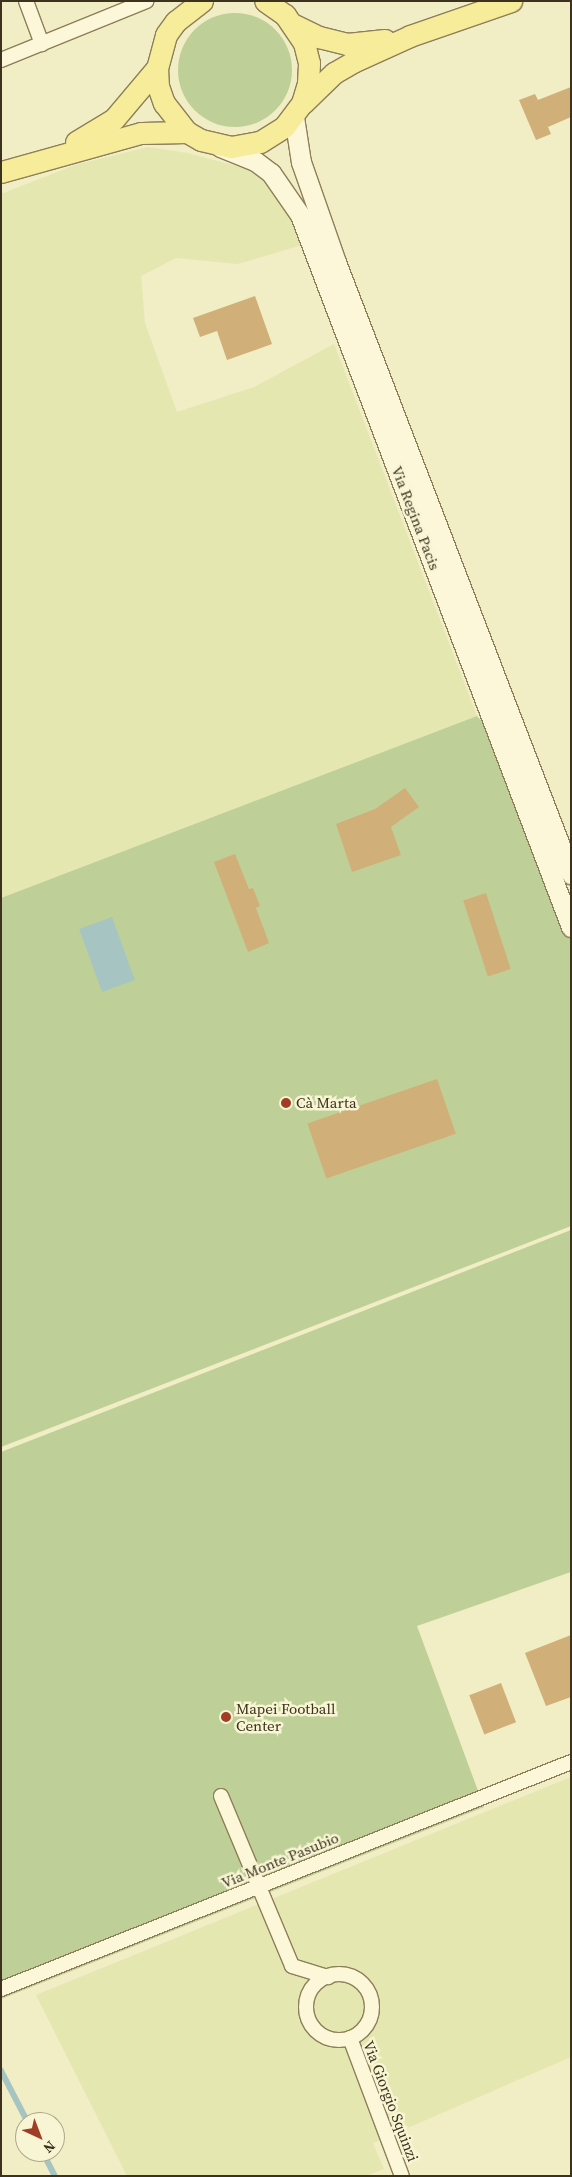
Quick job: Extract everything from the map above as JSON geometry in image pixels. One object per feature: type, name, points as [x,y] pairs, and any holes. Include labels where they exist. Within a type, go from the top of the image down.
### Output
[{"type":"main road","points":[[265,1],[294,25],[319,37],[347,44],[410,36]]},
{"type":"main road","points":[[157,68],[164,104],[187,132],[217,146],[246,146],[260,142],[284,127],[334,73],[410,36],[511,1]]},
{"type":"main road","points":[[37,160],[96,132],[114,119],[157,68],[166,35],[194,4]]},
{"type":"main road","points":[[294,25],[304,43],[309,63],[298,110]]},
{"type":"main road","points":[[1,172],[37,160],[141,133],[187,132]]},
{"type":"street","points":[[26,1],[42,44]]},
{"type":"street","points":[[1,60],[146,1]]},
{"type":"street","name":"Via Regina Pacis","points":[[298,110],[301,162],[334,256],[571,874]]},
{"type":"street","name":"Via Regina Pacis","points":[[217,146],[255,161],[271,173],[300,215],[571,927]]},
{"type":"street","name":"Via Monte Pasubio","points":[[1,1989],[571,1762]]},
{"type":"street","name":"Via Giorgio Squinzi","points":[[221,1796],[292,1966],[328,1976],[350,1976],[360,1982],[371,1998],[372,2008],[366,2026],[350,2038],[328,2038],[311,2024],[307,2013],[310,1991],[328,1976]]},
{"type":"street","name":"Via Giorgio Squinzi","points":[[350,2038],[402,2176]]},
{"type":"green space","points":[[235,13],[257,17],[276,29],[288,48],[292,70],[288,92],[276,111],[257,123],[235,127],[213,123],[194,111],[182,92],[178,70],[182,48],[194,29],[213,17]]},
{"type":"green space","points":[[148,147],[187,153],[248,169],[270,182],[282,193],[302,245],[238,264],[176,258],[141,276],[145,323],[177,412],[254,387],[334,344],[477,716],[1,898],[1,194],[75,165]]},
{"type":"green space","name":"Cà Marta","points":[[477,716],[505,747],[571,919],[571,1226],[1,1447],[1,898]]},
{"type":"green space","name":"Mapei Football Center","points":[[571,1230],[571,1572],[417,1626],[484,1807],[1,1999],[1,1452]]},
{"type":"green space","points":[[571,1777],[571,2057],[373,2143],[384,2169],[366,2176],[127,2176],[36,1995]]},
{"type":"water","points":[[112,917],[135,980],[102,992],[79,929]]},
{"type":"building","points":[[571,87],[571,117],[548,127],[551,134],[536,140],[519,100],[535,94],[538,100]]},
{"type":"building","points":[[255,296],[272,344],[227,360],[217,331],[200,337],[193,318]]},
{"type":"building","points":[[405,788],[419,807],[391,827],[401,855],[352,872],[336,824],[375,809]]},
{"type":"building","points":[[235,854],[249,889],[253,888],[260,906],[256,908],[269,943],[248,952],[214,862]]},
{"type":"building","points":[[486,893],[511,969],[488,977],[463,900]]},
{"type":"building","points":[[437,1079],[456,1134],[326,1178],[307,1124]]},
{"type":"building","points":[[571,1635],[571,1697],[546,1706],[525,1653]]},
{"type":"building","points":[[501,1683],[516,1722],[484,1734],[469,1695]]},
{"type":"waterway","points":[[1,2070],[23,2112]]},
{"type":"waterway","points":[[48,2162],[55,2176]]},
{"type":"place","name":"Cà Marta","points":[[286,1103]]},
{"type":"place","name":"Mapei Football Center","points":[[226,1717]]}]
